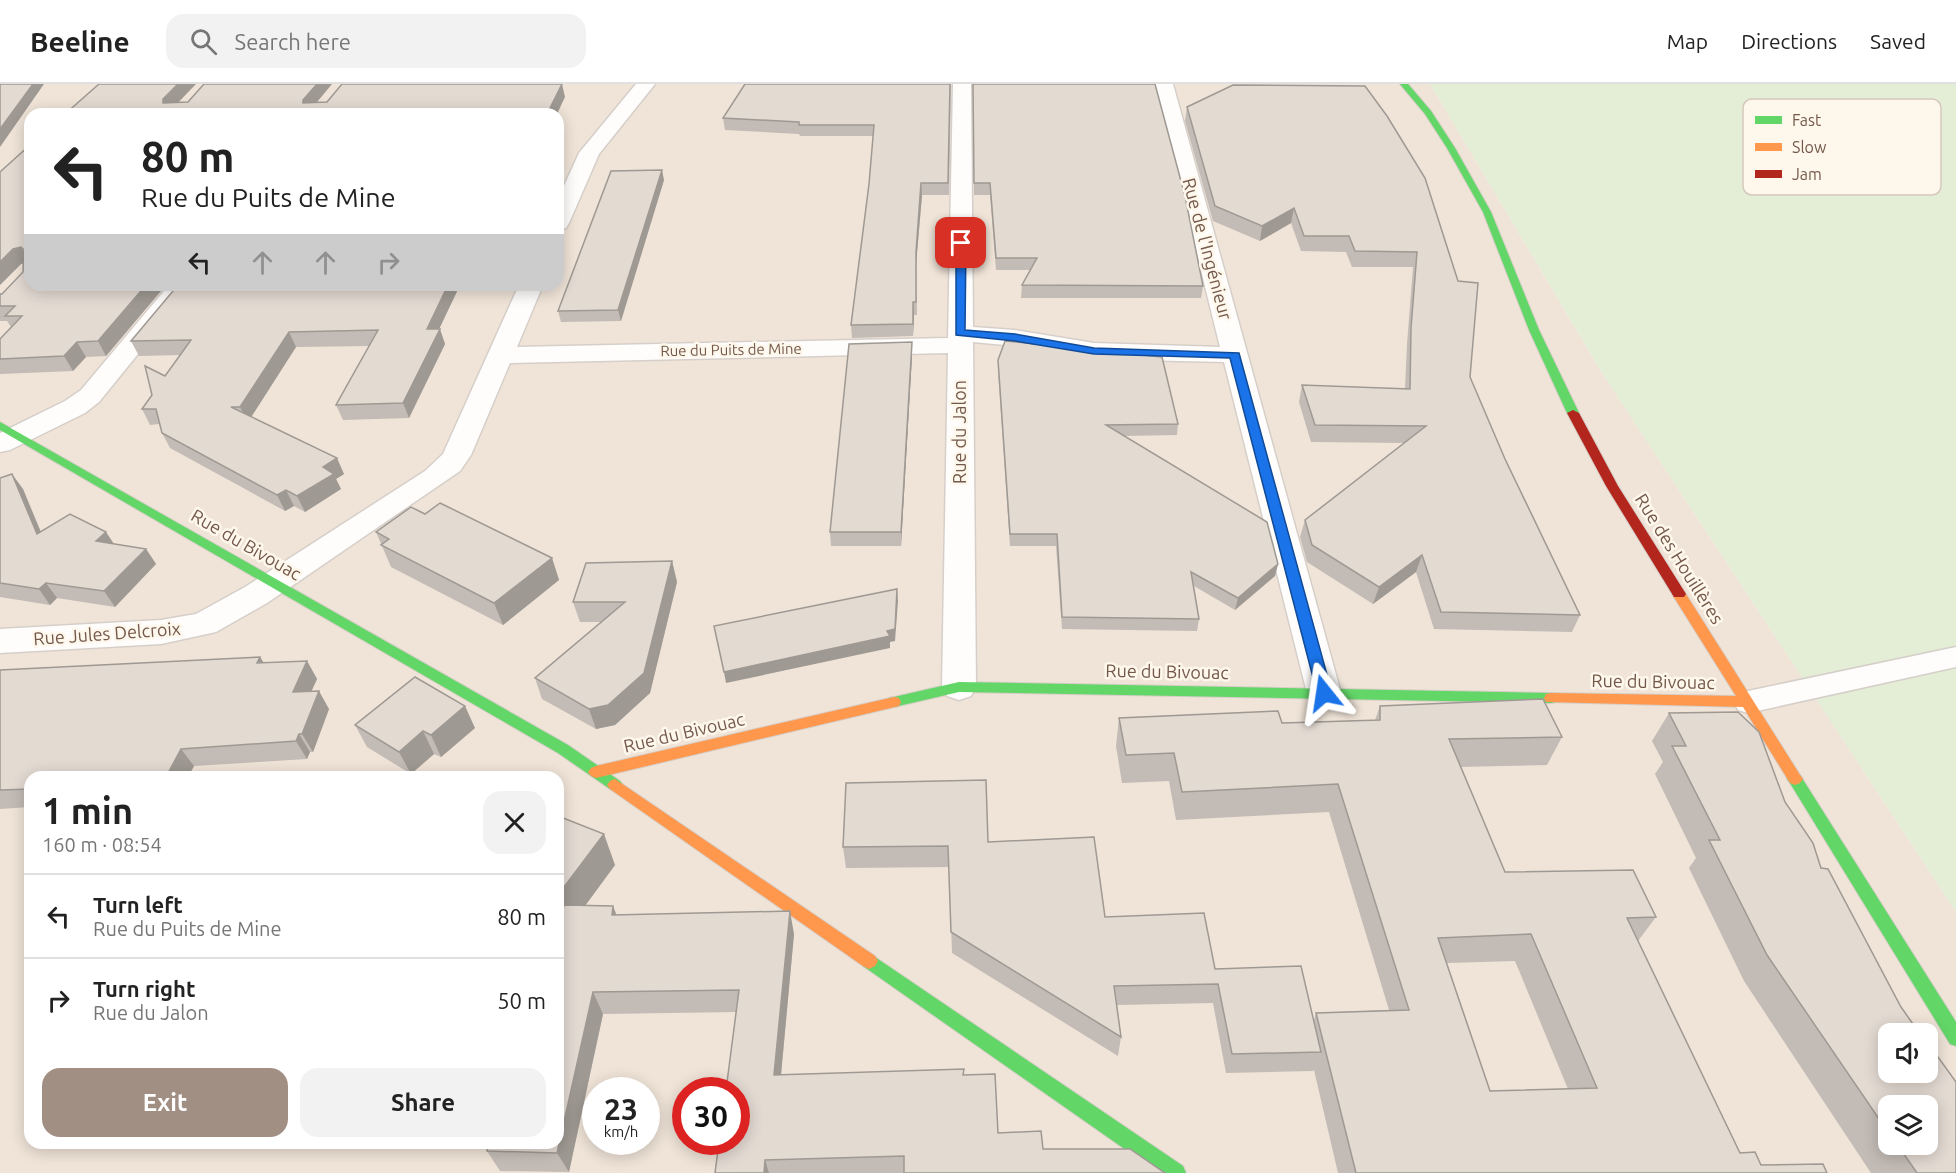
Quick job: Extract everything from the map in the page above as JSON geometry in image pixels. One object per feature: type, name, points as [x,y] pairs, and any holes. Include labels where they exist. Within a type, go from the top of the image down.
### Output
[{"type":"street","points":[[564,209],[589,153],[646,84]]},
{"type":"street","name":"Rue du Jalon","points":[[958,687],[962,84]]},
{"type":"street","name":"Rue de l'Ingénieur","points":[[1164,84],[1324,693]]},
{"type":"street","name":"Rue des Houillères","points":[[1404,84],[1428,113],[1451,148],[1487,212],[1548,362],[1611,486],[1956,1038]]},
{"type":"street","points":[[6,435],[75,407],[90,396],[177,291]]},
{"type":"street","name":"Rue Jules Delcroix","points":[[0,641],[161,632],[189,628],[218,618],[435,477],[450,465],[457,454],[529,291]]},
{"type":"street","name":"Rue du Puits de Mine","points":[[502,355],[1015,338],[1094,351],[1235,355]]},
{"type":"street","name":"Rue du Bivouac","points":[[6,435],[274,582],[563,749],[1176,1173]]},
{"type":"street","name":"Rue du Bivouac","points":[[596,772],[958,687],[1748,702]]},
{"type":"lane","points":[[1748,702],[1956,657]]},
{"type":"shaded area","points":[[0,84],[1430,84],[1602,373],[1956,912],[1956,1173],[0,1173]]},
{"type":"green space","points":[[1430,84],[1956,84],[1956,912],[1602,373]]},
{"type":"building","points":[[0,84],[33,84],[0,129]]},
{"type":"building","points":[[99,84],[178,84],[163,99],[163,103],[188,102],[204,84],[317,84],[303,103],[327,102],[342,84],[562,84],[550,108],[72,108]]},
{"type":"building","points":[[745,84],[950,84],[948,183],[921,183],[913,324],[851,325],[874,125],[799,125],[799,122],[723,118]]},
{"type":"building","points":[[973,84],[1155,84],[1185,196],[1203,286],[1022,285],[1037,258],[996,258],[990,183],[974,183]]},
{"type":"building","points":[[1233,85],[1365,86],[1387,116],[1425,178],[1458,281],[1478,283],[1470,377],[1505,459],[1580,615],[1441,612],[1422,555],[1379,587],[1312,545],[1305,520],[1426,426],[1315,425],[1302,385],[1410,389],[1411,328],[1417,252],[1355,251],[1349,236],[1304,236],[1294,208],[1262,226],[1215,206],[1187,107]]},
{"type":"building","points":[[24,150],[24,250],[21,247],[13,249],[0,262],[0,172]]},
{"type":"building","points":[[662,170],[618,310],[558,311],[611,171]]},
{"type":"building","points":[[24,250],[24,291],[141,291],[98,341],[77,342],[64,356],[0,359],[0,339],[22,316],[5,316],[15,306],[0,306],[0,294],[23,272]]},
{"type":"building","points":[[173,291],[445,291],[427,329],[440,329],[403,403],[336,405],[378,330],[289,332],[240,407],[231,407],[337,458],[323,467],[334,474],[297,496],[286,490],[277,495],[162,433],[156,409],[142,409],[152,395],[145,366],[165,376],[191,340],[131,341]]},
{"type":"building","points":[[1005,341],[1162,357],[1178,424],[1106,425],[1267,522],[1278,564],[1238,598],[1191,572],[1199,619],[1062,617],[1057,534],[1010,534],[998,360]]},
{"type":"building","points":[[912,342],[901,532],[830,532],[849,344]]},
{"type":"building","points":[[12,474],[37,534],[70,514],[106,532],[96,541],[146,549],[104,591],[46,583],[39,589],[0,583],[0,478]]},
{"type":"building","points":[[440,503],[552,558],[494,603],[381,545],[389,539],[376,532],[411,507],[425,514]]},
{"type":"building","points":[[672,561],[644,673],[608,705],[589,709],[535,678],[625,602],[573,602],[586,563]]},
{"type":"building","points":[[897,589],[895,629],[887,631],[890,636],[724,672],[714,626]]},
{"type":"building","points":[[260,657],[257,663],[307,661],[293,692],[319,691],[302,734],[299,734],[296,741],[181,749],[169,771],[24,771],[24,789],[0,790],[0,670]]},
{"type":"building","points":[[415,677],[465,706],[431,735],[423,731],[399,752],[355,725]]},
{"type":"building","points":[[1543,699],[1562,737],[1449,739],[1505,872],[1633,870],[1656,917],[1627,918],[1740,1153],[1755,1152],[1761,1165],[1823,1164],[1827,1173],[1356,1173],[1316,1013],[1409,1010],[1338,784],[1182,792],[1174,753],[1126,755],[1119,718],[1278,711],[1282,723],[1380,720],[1380,706]],"holes":[[[1531,934],[1597,1088],[1490,1091],[1438,938]]]},
{"type":"building","points":[[1738,712],[1759,732],[1785,802],[1813,843],[1821,868],[1828,869],[1901,1007],[1912,1023],[1878,1023],[1878,1083],[1938,1083],[1938,1057],[1956,1082],[1956,1173],[1917,1173],[1905,1155],[1938,1155],[1938,1095],[1878,1095],[1878,1117],[1767,955],[1709,840],[1720,840],[1672,746],[1686,746],[1669,713]]},
{"type":"building","points":[[986,780],[988,842],[1094,837],[1105,917],[1204,913],[1215,969],[1301,966],[1321,1052],[1232,1054],[1218,984],[1114,986],[1121,1037],[951,932],[948,846],[843,847],[846,783]]},
{"type":"building","points":[[564,818],[604,834],[564,887]]},
{"type":"building","points":[[564,905],[613,906],[612,915],[790,911],[774,1075],[964,1069],[963,1075],[995,1074],[998,1133],[1041,1131],[1043,1149],[1130,1149],[1165,1173],[904,1173],[904,1156],[765,1160],[764,1173],[715,1173],[717,1155],[750,1155],[750,1077],[728,1077],[739,990],[593,992],[564,1122]]},
{"type":"building","points":[[488,1149],[558,1149],[557,1153],[487,1151]]},
{"type":"traffic: fast","points":[[1404,84],[1428,113],[1451,148],[1487,212],[1534,330],[1573,413]]},
{"type":"traffic: fast","points":[[0,425],[563,749],[615,785]]},
{"type":"traffic: fast","points":[[894,702],[959,687],[1551,698]]},
{"type":"traffic: fast","points":[[1795,779],[1956,1038]]},
{"type":"traffic: fast","points":[[869,961],[1176,1173]]},
{"type":"traffic: slow","points":[[1679,594],[1795,779]]},
{"type":"traffic: slow","points":[[1551,698],[1748,702]]},
{"type":"traffic: slow","points":[[596,772],[894,702]]},
{"type":"traffic: slow","points":[[615,785],[869,961]]},
{"type":"traffic: jam","points":[[1573,413],[1612,486],[1679,594]]},
{"type":"route","points":[[961,243],[960,333],[1015,338],[1094,351],[1235,355],[1324,693]]}]
